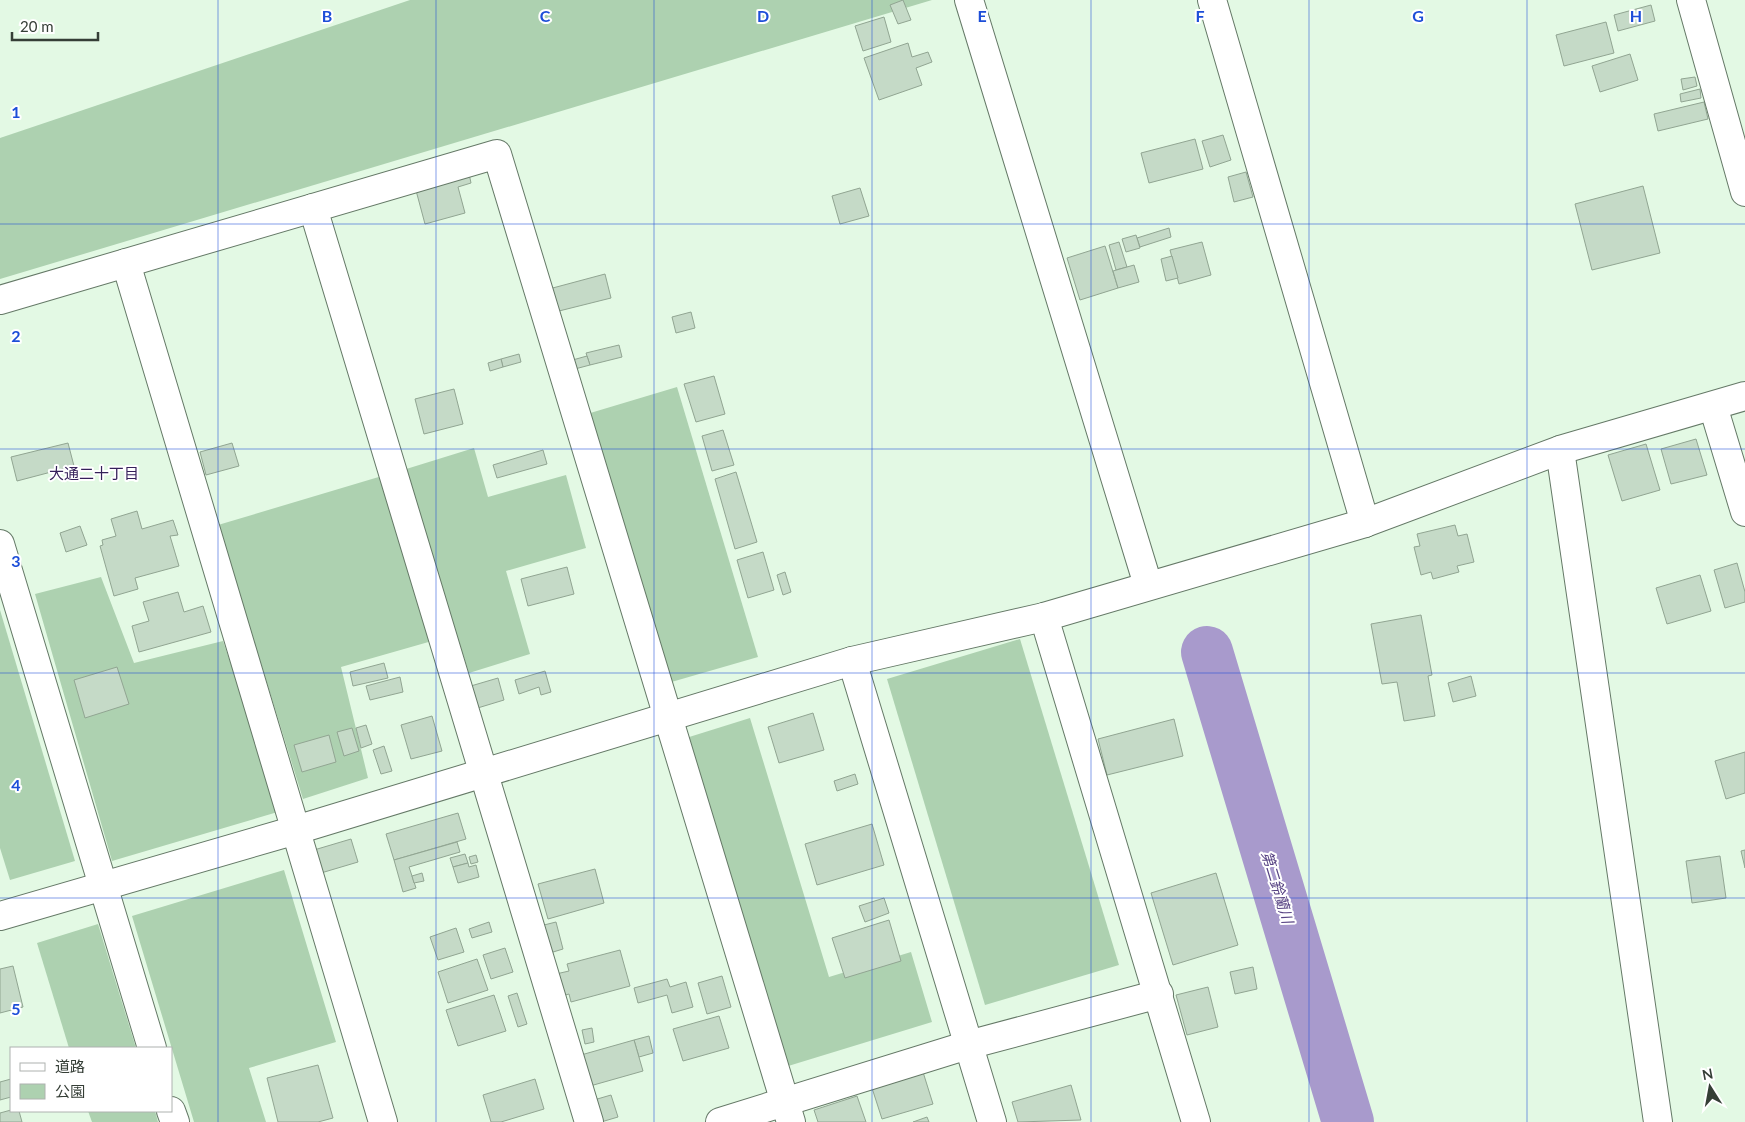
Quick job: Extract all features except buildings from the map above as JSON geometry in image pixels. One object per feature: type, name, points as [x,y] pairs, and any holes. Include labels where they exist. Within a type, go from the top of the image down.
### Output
[{"type":"street","points":[[969,0],[1148,585]]},
{"type":"street","points":[[1212,0],[1365,523]]},
{"type":"street","points":[[1691,0],[1745,192]]},
{"type":"street","points":[[0,300],[497,154],[789,1112]]},
{"type":"street","points":[[313,208],[589,1122]]},
{"type":"street","points":[[126,263],[383,1122]]},
{"type":"street","points":[[0,916],[103,884],[296,830],[852,661],[1044,617],[1365,523],[1560,450],[1745,396]]},
{"type":"street","points":[[1713,406],[1745,512]]},
{"type":"street","points":[[1560,450],[1658,1122]]},
{"type":"street","points":[[0,544],[152,1047]]},
{"type":"street","points":[[1044,617],[1196,1122]]},
{"type":"street","points":[[852,661],[992,1122]]},
{"type":"street","points":[[720,1122],[789,1112],[968,1045],[1159,994]]},
{"type":"green space","points":[[410,0],[932,0],[0,279],[0,138]]},
{"type":"green space","points":[[677,387],[758,657],[668,683],[587,414]]},
{"type":"green space","points":[[474,448],[488,497],[566,475],[586,548],[506,571],[530,654],[469,673],[403,470]]},
{"type":"green space","points":[[382,476],[432,641],[341,667],[368,778],[303,799],[218,525]]},
{"type":"green space","points":[[101,577],[134,663],[223,641],[281,811],[112,861],[35,594]]},
{"type":"green space","points":[[0,610],[75,861],[10,880],[0,848]]},
{"type":"green space","points":[[1020,639],[1119,965],[985,1005],[887,679]]},
{"type":"green space","points":[[750,718],[829,977],[911,952],[932,1022],[785,1067],[686,738]]},
{"type":"green space","points":[[284,870],[336,1042],[249,1068],[266,1122],[194,1122],[132,916]]},
{"type":"green space","points":[[98,924],[136,1047],[69,1047],[37,943]]},
{"type":"green space","points":[[88,1112],[155,1112],[158,1122],[92,1122]]},
{"type":"waterway","name":"第二鈴蘭川","points":[[1207,652],[1348,1122]]},
{"type":"district","name":"大通二十丁目","points":[[94,473]]}]
